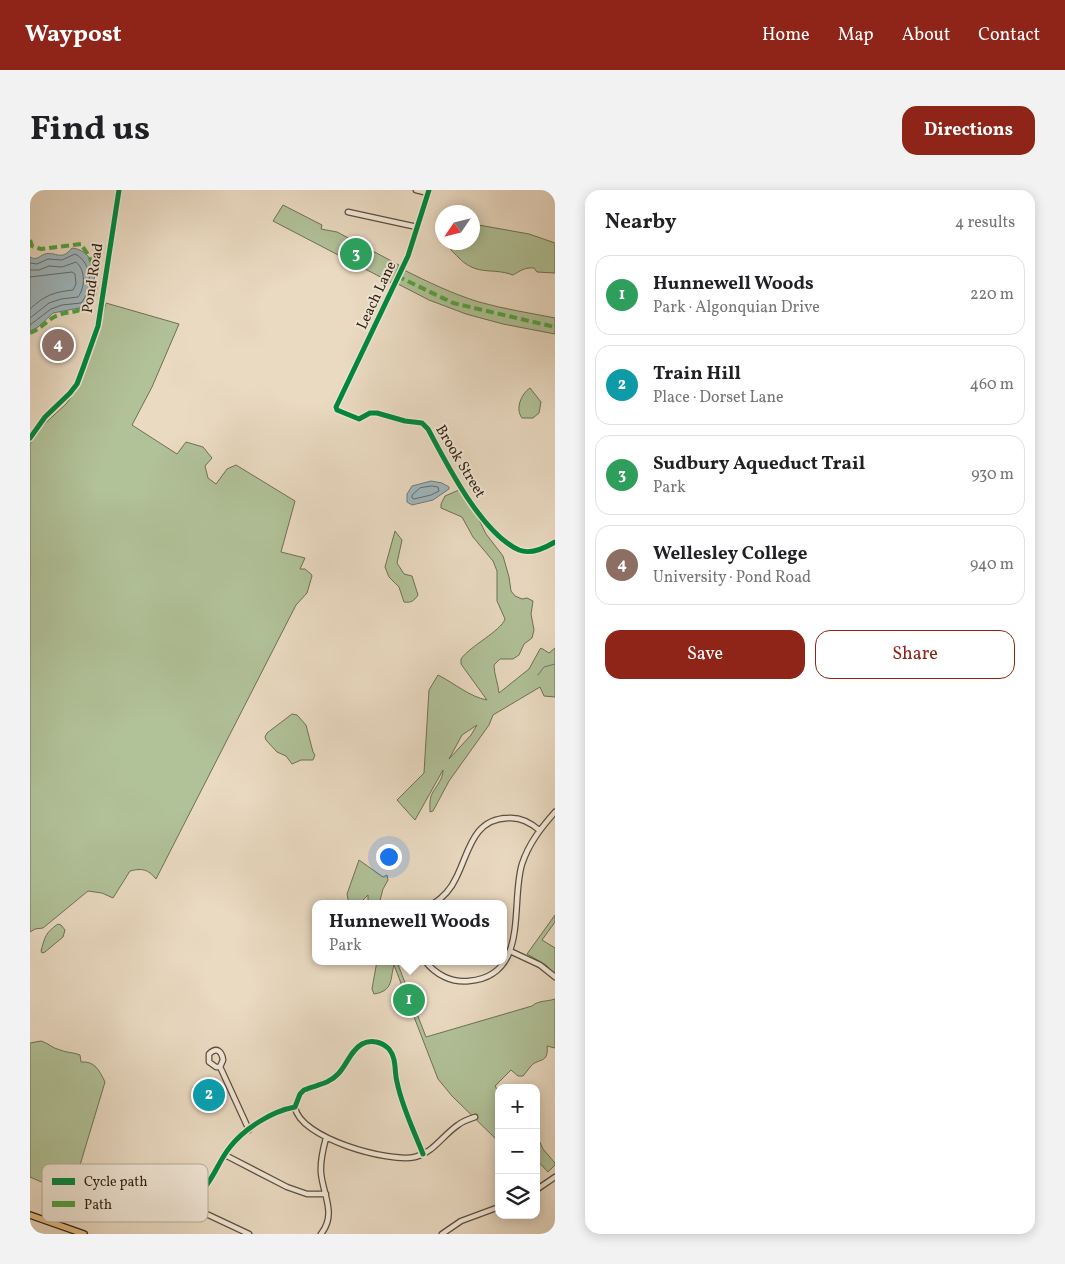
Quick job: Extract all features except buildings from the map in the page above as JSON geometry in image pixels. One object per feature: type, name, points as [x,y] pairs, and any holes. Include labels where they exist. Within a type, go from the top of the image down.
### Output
[{"type":"main road","points":[[30,1215],[42,1219]]},
{"type":"main road","points":[[50,1222],[84,1234]]},
{"type":"street","name":"Pond Road","points":[[30,438],[45,417],[77,384],[83,368],[100,316],[119,190]]},
{"type":"street","points":[[416,190],[428,192]]},
{"type":"street","name":"Leach Lane","points":[[336,407],[408,256],[428,192]]},
{"type":"street","points":[[348,212],[417,227]]},
{"type":"street","name":"Brook Street","points":[[336,407],[337,410],[359,419],[370,413],[377,413],[405,421],[422,422],[428,429],[469,500],[500,538],[520,550],[533,552],[555,542]]},
{"type":"street","points":[[507,956],[514,935],[519,875],[526,852],[539,830],[555,812]]},
{"type":"street","points":[[439,900],[451,887],[459,873],[472,841],[486,825],[503,818],[514,818],[528,822],[539,830]]},
{"type":"street","points":[[510,951],[540,964],[555,977]]},
{"type":"street","points":[[429,965],[434,971],[445,977],[461,981],[472,981],[492,973],[501,965]]},
{"type":"street","points":[[423,1154],[397,1083],[392,1054],[388,1048],[381,1044],[374,1041],[358,1047],[339,1073],[328,1082],[304,1090],[300,1094],[295,1112],[309,1128],[326,1138],[390,1156],[414,1157],[423,1154],[458,1125],[475,1116]]},
{"type":"street","points":[[220,1067],[216,1067],[209,1062],[209,1054],[214,1050],[222,1053],[223,1060],[220,1067],[249,1130]]},
{"type":"street","points":[[208,1181],[236,1140],[279,1111],[295,1107]]},
{"type":"street","points":[[321,1234],[329,1213],[321,1173],[322,1152],[326,1138]]},
{"type":"street","points":[[225,1155],[287,1187],[307,1194],[326,1194]]},
{"type":"street","points":[[540,1187],[555,1177]]},
{"type":"street","points":[[442,1234],[460,1221],[495,1208]]},
{"type":"street","points":[[208,1215],[249,1234]]},
{"type":"green space","points":[[283,205],[322,225],[321,229],[337,232],[399,265],[392,283],[273,221]]},
{"type":"green space","points":[[480,225],[529,234],[555,243],[555,273],[537,272],[534,268],[531,268],[513,275],[478,269],[465,263],[452,251],[480,250]]},
{"type":"green space","points":[[404,270],[450,292],[479,302],[555,318],[555,334],[503,324],[466,314],[429,300],[398,284]]},
{"type":"green space","points":[[106,303],[179,324],[152,387],[132,425],[177,454],[186,442],[203,447],[212,458],[205,466],[208,478],[216,484],[227,469],[236,465],[295,501],[281,552],[305,558],[300,569],[305,569],[312,576],[307,593],[296,605],[156,879],[144,870],[130,871],[113,898],[102,893],[88,891],[43,928],[30,932],[30,444],[40,428],[66,404],[77,389]]},
{"type":"green space","points":[[530,388],[541,402],[539,413],[533,418],[522,418],[519,410],[520,402]]},
{"type":"green space","points":[[459,490],[465,491],[486,534],[503,556],[511,591],[515,596],[533,601],[531,614],[534,630],[532,638],[524,644],[519,655],[513,659],[500,659],[494,665],[499,693],[529,669],[541,648],[549,653],[555,648],[555,697],[544,696],[540,687],[493,715],[489,725],[449,781],[433,811],[430,812],[431,797],[441,779],[443,770],[415,820],[397,800],[424,773],[429,690],[438,675],[468,693],[487,700],[461,664],[461,659],[498,628],[505,619],[497,601],[497,571],[493,561],[473,537],[462,517],[441,508],[445,496]],"holes":[[[477,725],[471,735],[449,759],[462,735]]]},
{"type":"green space","points":[[395,531],[402,540],[397,563],[404,574],[412,576],[418,595],[410,602],[404,602],[399,587],[389,577],[385,567]]},
{"type":"green space","points":[[292,714],[297,715],[306,725],[315,755],[313,760],[301,760],[292,764],[286,756],[277,752],[266,740],[267,733]]},
{"type":"green space","points":[[359,860],[383,877],[387,875],[388,880],[380,900],[368,900],[368,895],[363,900],[348,900],[347,894]]},
{"type":"green space","points":[[555,915],[555,922],[542,940],[555,948],[555,974],[546,965],[527,954]]},
{"type":"green space","points":[[58,924],[65,930],[63,937],[42,953],[46,936]]},
{"type":"green space","points":[[376,965],[394,965],[388,987],[374,994],[372,989]]},
{"type":"green space","points":[[394,965],[398,965],[426,1037],[555,999],[555,1048],[547,1046],[545,1058],[530,1067],[523,1076],[518,1076],[511,1070],[495,1084],[495,1138],[452,1096],[438,1079]]},
{"type":"green space","points":[[41,1041],[65,1052],[80,1055],[81,1062],[93,1065],[105,1082],[80,1164],[42,1164],[42,1182],[30,1177],[30,1043]]},
{"type":"green space","points":[[540,1143],[555,1163],[548,1172],[540,1163]]},
{"type":"water","points":[[72,248],[88,256],[92,263],[94,281],[89,299],[84,307],[53,313],[38,327],[30,331],[30,257],[36,258],[49,253],[62,255]]},
{"type":"water","points":[[431,481],[442,483],[449,487],[449,489],[433,500],[412,505],[407,502],[407,494],[412,486]]},
{"type":"waterway","points":[[538,675],[544,667],[555,664]]},
{"type":"marked path","points":[[30,240],[32,246],[41,249],[81,244],[90,259],[96,281],[95,294],[88,305],[82,309],[56,316],[30,333]]},
{"type":"marked path","points":[[397,276],[453,303],[555,327]]},
{"type":"cycle path","points":[[30,438],[45,417],[77,384],[83,368],[98,326],[119,190]]},
{"type":"cycle path","points":[[429,190],[408,256],[336,407],[337,410],[359,419],[370,413],[377,413],[405,421],[422,423],[428,429],[466,496],[491,529],[519,550],[528,552],[555,542]]},
{"type":"cycle path","points":[[208,1183],[226,1152],[236,1140],[259,1122],[277,1112],[295,1107],[300,1094],[304,1090],[334,1077],[354,1050],[362,1044],[369,1042],[383,1045],[392,1053],[402,1101],[423,1154]]},
{"type":"place","name":"Sudbury Aqueduct Trail","points":[[356,254]]},
{"type":"place","name":"Wellesley College","points":[[58,345]]},
{"type":"place","name":"Hunnewell Woods","points":[[409,1000]]},
{"type":"place","name":"Train Hill","points":[[209,1095]]}]
